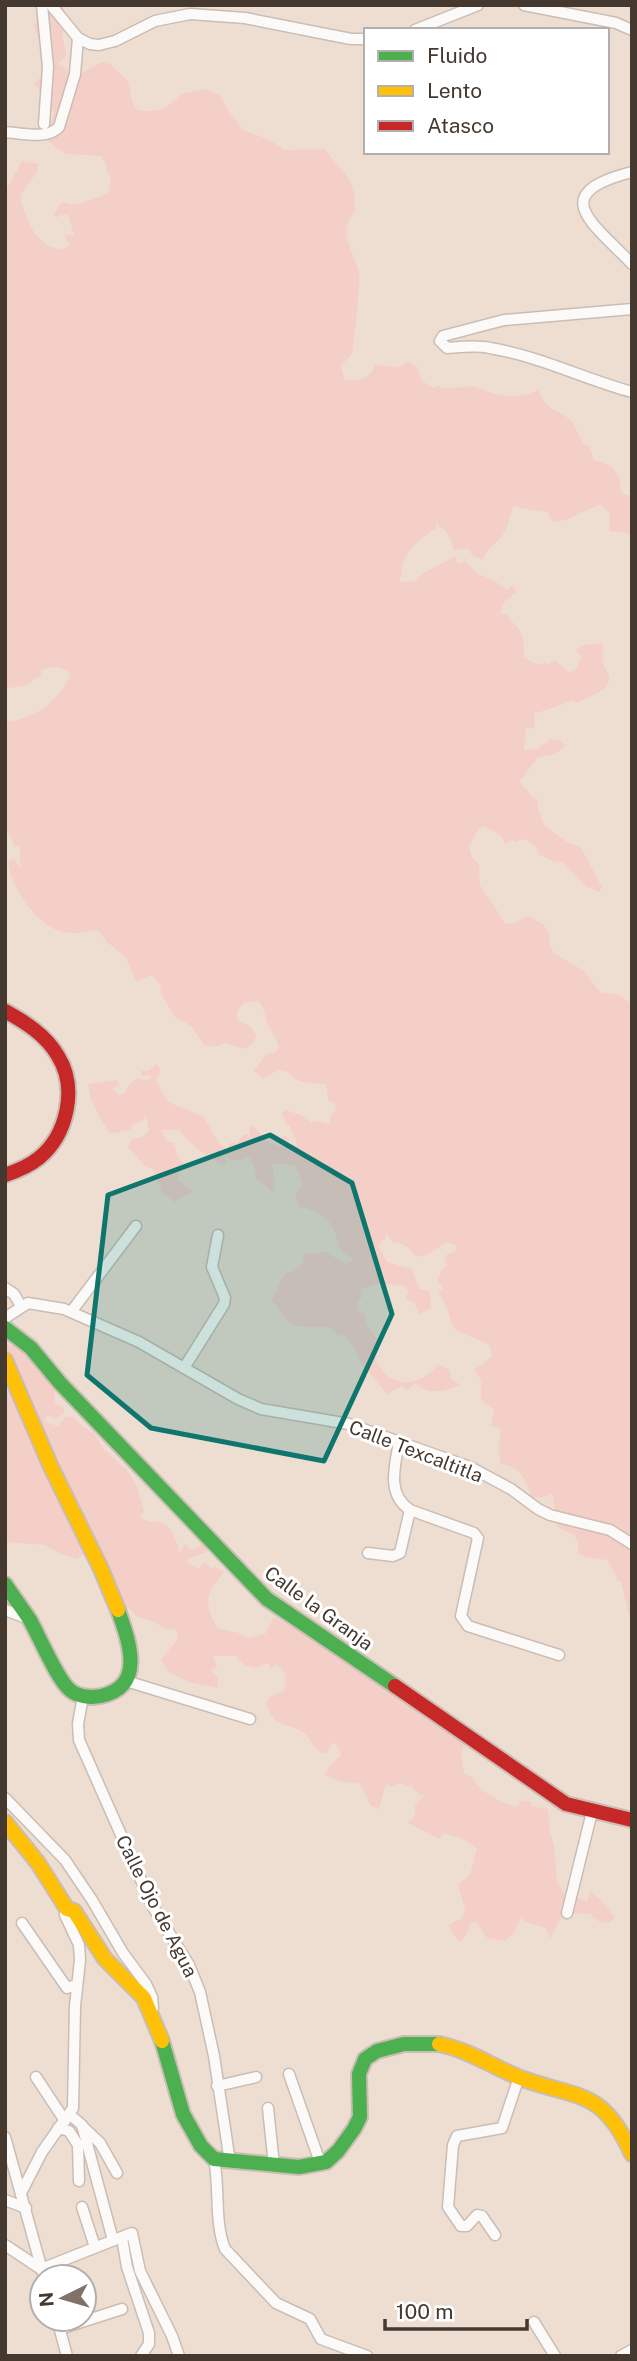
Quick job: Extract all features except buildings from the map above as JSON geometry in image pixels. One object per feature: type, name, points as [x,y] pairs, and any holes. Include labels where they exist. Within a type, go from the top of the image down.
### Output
[{"type":"street","points":[[42,5],[48,67],[44,124]]},
{"type":"street","points":[[51,5],[78,38],[99,45],[115,41],[155,21],[190,14],[245,18],[351,39],[364,39]]},
{"type":"street","points":[[420,28],[478,5]]},
{"type":"street","points":[[524,5],[617,23],[632,30]]},
{"type":"street","points":[[5,132],[47,135],[54,133],[59,127],[75,74],[78,38]]},
{"type":"street","points":[[632,172],[605,179],[585,192],[582,206],[590,220],[632,264]]},
{"type":"street","points":[[632,309],[504,320],[443,336],[440,341],[447,348],[493,348],[538,360],[632,392]]},
{"type":"street","points":[[5,1011],[20,1019],[46,1040],[64,1066],[68,1085],[63,1124],[53,1144],[40,1158],[5,1175]]},
{"type":"street","points":[[71,1312],[136,1226]]},
{"type":"street","points":[[184,1368],[224,1304],[225,1298],[212,1267],[218,1235]]},
{"type":"street","points":[[5,1288],[21,1306],[5,1318]]},
{"type":"street","name":"Calle Texcaltitla","points":[[21,1306],[28,1303],[71,1312],[139,1342],[238,1399],[261,1409],[349,1424],[470,1467],[511,1489],[550,1515],[610,1530],[632,1544]]},
{"type":"street","name":"Calle la Granja","points":[[5,1328],[31,1348],[60,1383],[267,1599],[566,1804],[632,1820]]},
{"type":"street","points":[[5,1360],[57,1480],[114,1596],[132,1651],[126,1681],[118,1690],[106,1696],[95,1698],[73,1693],[67,1688],[29,1619],[5,1584]]},
{"type":"street","points":[[399,1442],[393,1475],[394,1490],[402,1505],[477,1535],[461,1616],[463,1622],[468,1626],[559,1655]]},
{"type":"street","points":[[368,1553],[393,1556],[400,1553],[410,1510]]},
{"type":"street","points":[[5,1610],[29,1619]]},
{"type":"street","points":[[126,1681],[250,1719]]},
{"type":"street","name":"Calle Ojo de Agua","points":[[83,1696],[78,1724],[79,1740],[153,1907],[189,1965],[200,1992],[230,2162]]},
{"type":"street","points":[[5,1798],[65,1860],[123,1953],[150,1990],[154,2005],[152,2012]]},
{"type":"street","points":[[567,1913],[592,1812]]},
{"type":"street","points":[[5,1822],[37,1863],[67,1909],[74,1911],[108,1962],[117,1973],[139,1990],[152,2012],[188,2122],[205,2151],[214,2160],[221,2239],[225,2249],[276,2303],[310,2319],[321,2339],[367,2356]]},
{"type":"street","points":[[21,2193],[41,2152],[64,2122],[74,2098],[76,1985],[80,1960],[79,1945],[65,1915],[67,1909]]},
{"type":"street","points":[[22,1923],[67,1988],[76,1985]]},
{"type":"street","points":[[214,2160],[274,2165],[321,2165],[330,2159],[356,2128],[360,2115],[358,2078],[365,2060],[372,2053],[385,2048],[420,2041],[453,2045],[519,2077],[586,2098],[614,2120],[632,2154]]},
{"type":"street","points":[[289,2074],[321,2165]]},
{"type":"street","points":[[36,2077],[78,2145],[79,2182]]},
{"type":"street","points":[[217,2086],[256,2077]]},
{"type":"street","points":[[495,2235],[482,2216],[477,2215],[467,2226],[461,2226],[448,2207],[453,2145],[457,2136],[502,2128],[519,2077]]},
{"type":"street","points":[[268,2108],[274,2165]]},
{"type":"street","points":[[64,2122],[82,2125],[100,2143],[117,2173]]},
{"type":"street","points":[[82,2125],[149,2333],[149,2344],[141,2356]]},
{"type":"street","points":[[5,2137],[40,2263]]},
{"type":"street","points":[[5,2200],[26,2208]]},
{"type":"street","points":[[82,2207],[95,2248]]},
{"type":"street","points":[[64,2263],[132,2233],[140,2271],[172,2336],[178,2356]]},
{"type":"street","points":[[5,2245],[29,2263]]},
{"type":"street","points":[[98,2315],[122,2309]]},
{"type":"street","points":[[534,2322],[555,2356]]},
{"type":"street","points":[[61,2333],[67,2356]]},
{"type":"street","points":[[621,2356],[632,2350]]},
{"type":"highlighted area","points":[[270,1135],[352,1183],[392,1314],[324,1461],[151,1428],[87,1375],[108,1195]]},
{"type":"shaded area","points":[[43,5],[67,5],[61,13],[65,28],[62,37],[67,55],[58,64],[68,70],[68,81],[101,62],[110,64],[128,81],[132,102],[138,110],[145,111],[167,106],[180,94],[207,89],[221,96],[243,130],[268,139],[284,150],[325,149],[343,171],[351,183],[355,199],[355,212],[347,227],[347,234],[359,272],[352,353],[341,366],[345,380],[363,378],[370,374],[375,365],[397,367],[408,361],[417,367],[422,381],[434,388],[438,385],[443,389],[472,386],[499,395],[514,396],[538,390],[547,405],[575,426],[583,444],[589,446],[594,460],[612,466],[619,478],[622,494],[632,496],[632,534],[609,531],[610,513],[600,505],[566,520],[553,522],[547,512],[514,506],[506,530],[483,560],[472,555],[468,549],[453,550],[448,534],[436,523],[436,528],[409,553],[403,563],[399,580],[415,581],[456,555],[457,564],[466,561],[477,573],[508,590],[512,584],[517,592],[503,603],[501,614],[508,615],[521,632],[524,658],[548,665],[555,660],[568,672],[575,671],[582,656],[575,650],[583,645],[602,643],[603,646],[603,662],[609,676],[607,686],[577,703],[571,700],[534,714],[535,728],[526,729],[524,750],[538,749],[550,739],[559,740],[566,746],[555,754],[538,757],[520,781],[532,797],[539,800],[537,806],[544,825],[570,844],[580,846],[602,887],[599,892],[587,887],[562,862],[555,862],[538,854],[537,847],[525,839],[515,842],[512,840],[505,844],[500,835],[483,826],[469,846],[472,857],[479,865],[480,885],[506,924],[528,916],[544,925],[554,953],[584,971],[600,992],[620,995],[632,1004],[632,1638],[621,1582],[615,1580],[617,1577],[607,1560],[585,1557],[578,1553],[574,1535],[557,1527],[553,1497],[550,1493],[546,1497],[532,1498],[522,1475],[513,1468],[500,1464],[501,1429],[491,1426],[494,1410],[481,1399],[481,1380],[474,1370],[492,1357],[490,1346],[454,1328],[445,1303],[438,1293],[443,1288],[437,1281],[447,1265],[444,1259],[446,1255],[456,1251],[457,1245],[446,1242],[429,1254],[416,1257],[403,1245],[393,1243],[386,1232],[385,1239],[381,1241],[379,1248],[387,1262],[412,1269],[419,1289],[430,1291],[431,1308],[419,1314],[414,1302],[405,1299],[409,1291],[405,1286],[381,1283],[361,1289],[362,1297],[356,1310],[364,1313],[367,1326],[379,1341],[377,1362],[387,1375],[402,1382],[426,1376],[438,1364],[449,1369],[452,1380],[461,1385],[431,1391],[415,1383],[407,1391],[402,1386],[387,1394],[360,1362],[356,1350],[346,1336],[338,1335],[331,1328],[294,1325],[271,1300],[285,1274],[294,1271],[304,1261],[303,1252],[326,1252],[345,1264],[354,1260],[341,1251],[332,1227],[323,1216],[299,1206],[295,1196],[303,1185],[295,1165],[272,1164],[275,1189],[272,1192],[256,1178],[250,1157],[237,1161],[224,1157],[227,1164],[221,1164],[195,1147],[179,1130],[161,1130],[167,1141],[174,1143],[185,1167],[180,1170],[178,1180],[193,1191],[175,1202],[162,1193],[154,1170],[144,1165],[128,1147],[133,1138],[140,1138],[149,1131],[146,1116],[141,1122],[134,1123],[130,1130],[110,1134],[91,1098],[88,1084],[116,1080],[120,1084],[112,1089],[119,1095],[124,1094],[130,1083],[138,1078],[151,1079],[151,1075],[143,1076],[140,1071],[148,1071],[157,1064],[161,1072],[156,1079],[167,1100],[202,1116],[226,1149],[231,1142],[236,1144],[244,1134],[250,1135],[252,1125],[270,1143],[283,1147],[281,1138],[286,1135],[289,1143],[295,1145],[297,1139],[282,1113],[286,1110],[306,1117],[311,1123],[317,1121],[329,1124],[331,1114],[336,1110],[335,1104],[328,1100],[326,1085],[299,1081],[287,1072],[278,1070],[263,1079],[254,1071],[266,1054],[274,1053],[279,1048],[259,1001],[244,1003],[237,1012],[238,1021],[250,1026],[257,1037],[252,1044],[245,1049],[225,1043],[220,1046],[205,1046],[191,1026],[175,1017],[161,994],[160,985],[152,975],[136,982],[126,958],[107,942],[98,930],[68,933],[59,931],[41,920],[25,902],[10,872],[8,862],[14,859],[20,868],[20,846],[14,847],[10,835],[5,832],[5,722],[36,713],[52,701],[71,674],[57,667],[49,667],[41,670],[41,675],[26,685],[5,689],[5,192],[22,161],[38,164],[37,172],[20,195],[22,204],[33,231],[39,238],[54,248],[64,249],[69,244],[64,234],[74,235],[68,215],[56,218],[54,214],[62,202],[75,205],[108,194],[111,176],[107,173],[101,156],[66,154],[42,134],[50,126],[54,113],[35,84],[38,79],[47,76],[34,26],[44,15]]},
{"type":"shaded area","points":[[5,1341],[9,1345],[20,1346],[54,1375],[55,1404],[64,1408],[64,1414],[54,1419],[48,1414],[44,1422],[58,1426],[66,1416],[75,1418],[83,1427],[94,1433],[104,1449],[127,1470],[137,1487],[144,1511],[140,1516],[148,1521],[166,1525],[174,1536],[180,1554],[185,1544],[192,1550],[205,1542],[207,1552],[190,1558],[187,1562],[199,1569],[204,1562],[212,1569],[214,1567],[225,1571],[211,1591],[208,1603],[217,1628],[249,1638],[265,1634],[274,1617],[294,1628],[326,1627],[332,1648],[344,1661],[416,1708],[428,1720],[464,1741],[461,1758],[464,1773],[472,1777],[485,1792],[508,1804],[518,1806],[523,1797],[524,1801],[531,1802],[531,1806],[548,1809],[557,1881],[569,1903],[573,1896],[587,1902],[590,1891],[615,1918],[608,1923],[598,1921],[590,1914],[563,1913],[550,1939],[546,1928],[521,1918],[514,1933],[504,1941],[487,1938],[476,1922],[470,1923],[467,1934],[458,1941],[448,1925],[462,1918],[465,1910],[458,1885],[469,1874],[477,1849],[466,1840],[444,1833],[439,1839],[408,1823],[415,1815],[415,1805],[425,1795],[419,1795],[412,1787],[399,1783],[393,1787],[386,1784],[379,1809],[371,1806],[360,1784],[339,1781],[325,1775],[329,1766],[341,1755],[336,1743],[331,1744],[327,1753],[322,1753],[299,1730],[275,1720],[266,1704],[269,1698],[284,1690],[285,1681],[284,1672],[276,1664],[270,1670],[269,1663],[254,1668],[243,1664],[235,1656],[213,1656],[217,1667],[211,1671],[218,1677],[218,1688],[189,1682],[169,1672],[161,1660],[178,1638],[177,1630],[166,1629],[150,1620],[137,1617],[111,1590],[87,1553],[77,1559],[45,1545],[5,1542],[5,1391],[11,1393],[21,1380],[5,1353]]},
{"type":"traffic: fast","points":[[5,1328],[31,1348],[60,1383],[267,1599],[395,1686]]},
{"type":"traffic: fast","points":[[5,1584],[30,1620],[60,1678],[70,1690],[81,1696],[97,1697],[115,1691],[129,1672],[129,1647],[118,1610]]},
{"type":"traffic: fast","points":[[162,2041],[183,2114],[201,2146],[214,2159],[299,2167],[326,2162],[354,2129],[360,2117],[359,2074],[365,2059],[377,2051],[404,2044],[439,2044]]},
{"type":"traffic: slow","points":[[5,1360],[51,1467],[118,1610]]},
{"type":"traffic: slow","points":[[5,1822],[38,1863],[67,1909],[74,1911],[105,1959],[144,1998],[162,2041]]},
{"type":"traffic: slow","points":[[439,2044],[470,2054],[518,2077],[586,2099],[609,2117],[621,2132],[632,2154]]},
{"type":"traffic: jam","points":[[5,1011],[34,1030],[53,1048],[64,1069],[68,1096],[63,1124],[49,1148],[31,1163],[5,1175]]},
{"type":"traffic: jam","points":[[395,1686],[566,1804],[632,1820]]}]
